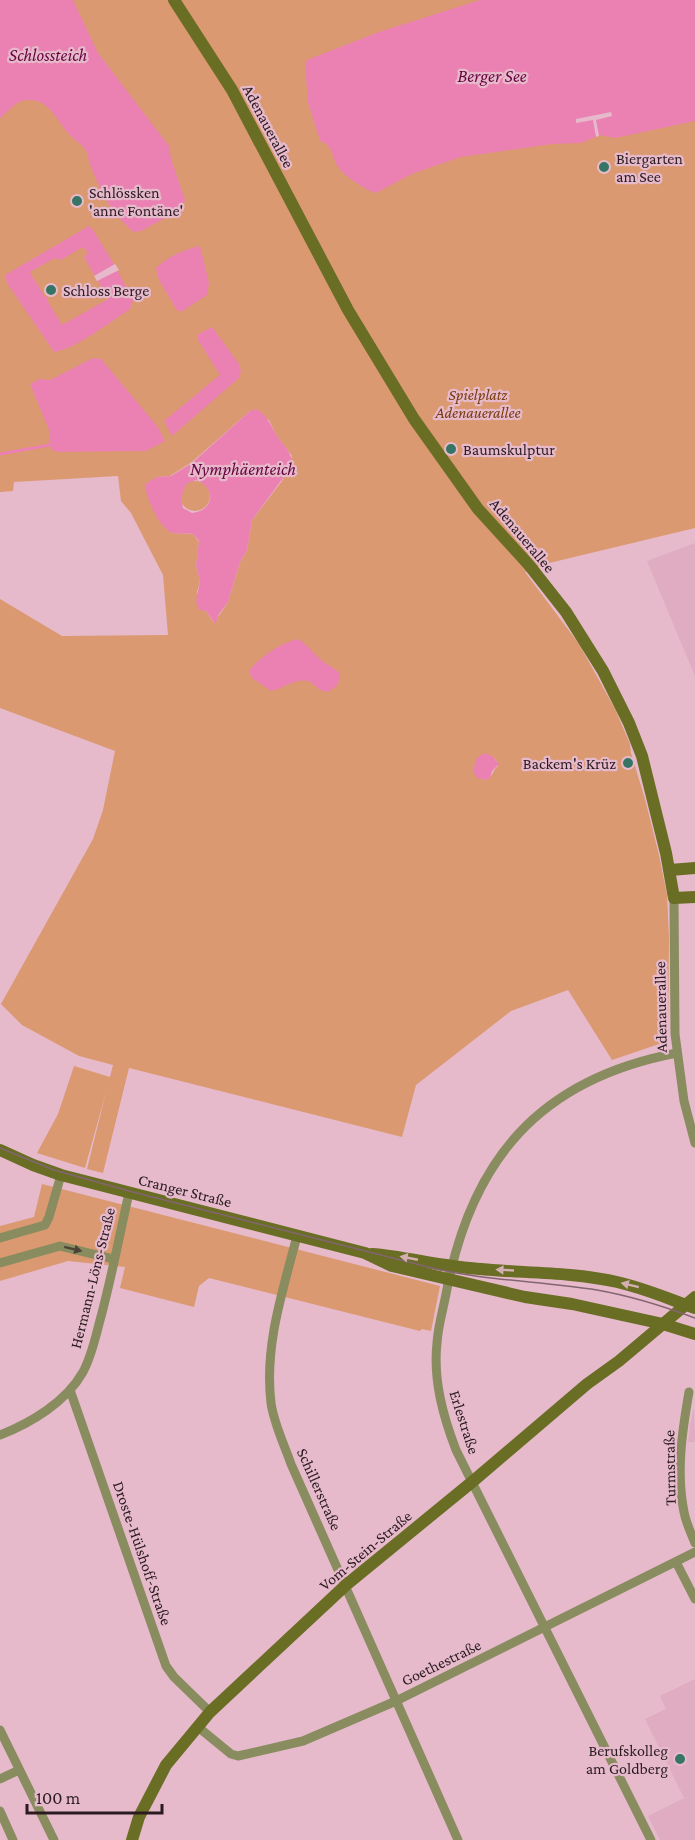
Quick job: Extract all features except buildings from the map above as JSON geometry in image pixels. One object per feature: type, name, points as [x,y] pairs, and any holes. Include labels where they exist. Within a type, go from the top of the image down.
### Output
[{"type":"main road","name":"Adenauerallee","points":[[174,0],[228,85],[348,310],[414,419],[478,509],[529,565],[566,612],[594,655],[617,697],[642,756],[670,870],[674,898]]},
{"type":"main road","points":[[670,870],[695,868]]},
{"type":"main road","points":[[674,898],[695,897]]},
{"type":"main road","name":"Cranger Straße","points":[[0,1150],[61,1175],[365,1253],[396,1255],[452,1266],[616,1281],[692,1305]]},
{"type":"main road","name":"Cranger Straße","points":[[365,1253],[392,1266],[663,1324],[695,1334]]},
{"type":"main road","name":"Vom-Stein-Straße","points":[[132,1840],[139,1817],[166,1765],[210,1712],[346,1585],[587,1384],[663,1324],[692,1305]]},
{"type":"street","name":"Adenauerallee","points":[[674,898],[674,1002],[677,1053],[684,1101],[695,1143]]},
{"type":"street","name":"Erlestraße","points":[[651,1840],[449,1432],[438,1388],[437,1343],[452,1266],[477,1193],[488,1173],[521,1131],[548,1106],[584,1082],[643,1059],[677,1053]]},
{"type":"street","points":[[0,1238],[45,1226],[50,1218],[61,1175]]},
{"type":"street","name":"Hermann-Löns-Straße","points":[[0,1435],[33,1419],[52,1406],[70,1390],[83,1371],[94,1344],[129,1193]]},
{"type":"street","name":"Schillerstraße","points":[[297,1236],[274,1323],[270,1362],[271,1403],[276,1424],[291,1464],[458,1840]]},
{"type":"street","points":[[0,1263],[60,1246],[114,1259]]},
{"type":"street","name":"Droste-Hülshoff-Straße","points":[[70,1390],[166,1666],[174,1677],[210,1712]]},
{"type":"street","name":"Turmstraße","points":[[689,1392],[681,1436],[681,1482],[684,1514],[695,1543]]},
{"type":"street","name":"Goethestraße","points":[[198,1727],[231,1754],[244,1756],[303,1741],[396,1701],[695,1552]]},
{"type":"street","points":[[676,1562],[695,1599]]},
{"type":"street","points":[[0,1730],[54,1840]]},
{"type":"street","points":[[0,1779],[19,1770]]},
{"type":"street","points":[[0,1811],[13,1840]]},
{"type":"shaded area","points":[[695,543],[695,676],[647,561]]},
{"type":"shaded area","points":[[694,1407],[695,1442],[688,1442],[690,1425]]},
{"type":"shaded area","name":"Berufskolleg am Goldberg","points":[[695,1679],[695,1840],[660,1840],[648,1816],[684,1798],[645,1719],[666,1709],[660,1696]]},
{"type":"green space","name":"Spielplatz Adenauerallee","points":[[0,0],[695,0],[695,528],[545,564],[525,572],[579,644],[615,709],[630,744],[667,895],[668,1039],[612,1060],[568,990],[511,1011],[416,1085],[402,1137],[129,1068],[103,1173],[87,1169],[106,1092],[85,1168],[37,1153],[58,1114],[74,1066],[110,1077],[113,1065],[79,1056],[22,1025],[1,1004],[93,839],[103,810],[115,751],[0,708],[0,599],[62,636],[168,635],[163,575],[131,513],[121,501],[118,476],[14,482],[13,491],[0,492]],"holes":[[[250,411],[269,420],[276,435],[292,456],[282,481],[252,520],[247,550],[240,562],[228,602],[214,623],[203,610],[197,592],[200,581],[196,566],[199,542],[193,534],[172,533],[157,477],[170,476],[192,462]],[[492,757],[498,766],[487,780],[482,778]]]},
{"type":"green space","points":[[195,481],[206,485],[210,496],[206,507],[195,511],[184,507],[180,496],[184,485]]},
{"type":"green space","points":[[42,1184],[440,1286],[431,1331],[422,1329],[420,1331],[209,1278],[199,1286],[194,1307],[120,1288],[125,1267],[68,1261],[0,1281],[0,1226],[34,1217]]},
{"type":"water","name":"Schlossteich","points":[[0,0],[73,0],[98,53],[169,146],[185,200],[180,210],[141,231],[134,232],[119,217],[103,194],[85,149],[70,135],[50,109],[38,101],[22,101],[0,118]]},
{"type":"water","name":"Berger See","points":[[480,0],[695,0],[695,121],[615,138],[600,135],[581,143],[552,144],[461,157],[414,173],[376,193],[356,183],[336,164],[328,146],[320,141],[308,102],[305,65],[307,60],[379,32]]},
{"type":"water","points":[[89,226],[114,264],[133,300],[130,309],[82,341],[54,352],[7,283],[5,275]],"holes":[[[81,248],[86,249],[87,254],[84,257],[108,299],[62,325],[30,272],[55,258],[61,260]]]},
{"type":"water","points":[[199,246],[209,283],[207,295],[181,312],[176,309],[159,280],[156,268],[176,254]]},
{"type":"water","points":[[212,327],[239,364],[241,371],[239,378],[172,436],[164,421],[220,375],[197,335]]},
{"type":"water","points":[[93,358],[101,359],[157,426],[165,441],[146,451],[57,452],[51,449],[50,432],[30,384],[40,379],[50,380]]},
{"type":"water","name":"Nymphäenteich","points":[[256,409],[266,417],[290,453],[292,466],[252,520],[247,550],[240,562],[228,602],[215,624],[206,611],[199,610],[196,601],[200,581],[196,566],[199,541],[193,534],[173,533],[163,526],[150,504],[145,484],[157,477],[171,476],[192,463],[250,411]],"holes":[[[196,480],[203,484],[210,493],[210,499],[205,508],[192,513],[183,508],[181,498],[186,484]]]},
{"type":"water","points":[[298,639],[340,674],[338,685],[328,692],[302,680],[271,691],[252,678],[249,671],[258,661],[278,647]]},
{"type":"water","points":[[484,753],[492,756],[499,764],[487,780],[477,778],[473,772],[476,759]]},
{"type":"pier","points":[[611,112],[612,116],[596,120],[599,136],[596,137],[593,120],[576,123],[576,119]]},
{"type":"pier","points":[[115,264],[119,270],[97,281],[94,276]]},
{"type":"waterway","points":[[0,454],[50,445]]},
{"type":"tram line","points":[[0,1148],[54,1170],[129,1191],[432,1268],[473,1276],[597,1290],[647,1302],[695,1318]]},
{"type":"place","name":"Biergarten am See","points":[[604,167]]},
{"type":"place","name":"Schlössken 'anne Fontäne'","points":[[77,201]]},
{"type":"place","name":"Schloss Berge","points":[[51,290]]},
{"type":"place","name":"Baumskulptur","points":[[451,449]]},
{"type":"place","name":"Backem's Krüz","points":[[628,763]]},
{"type":"place","name":"Berufskolleg am Goldberg","points":[[680,1759]]}]
